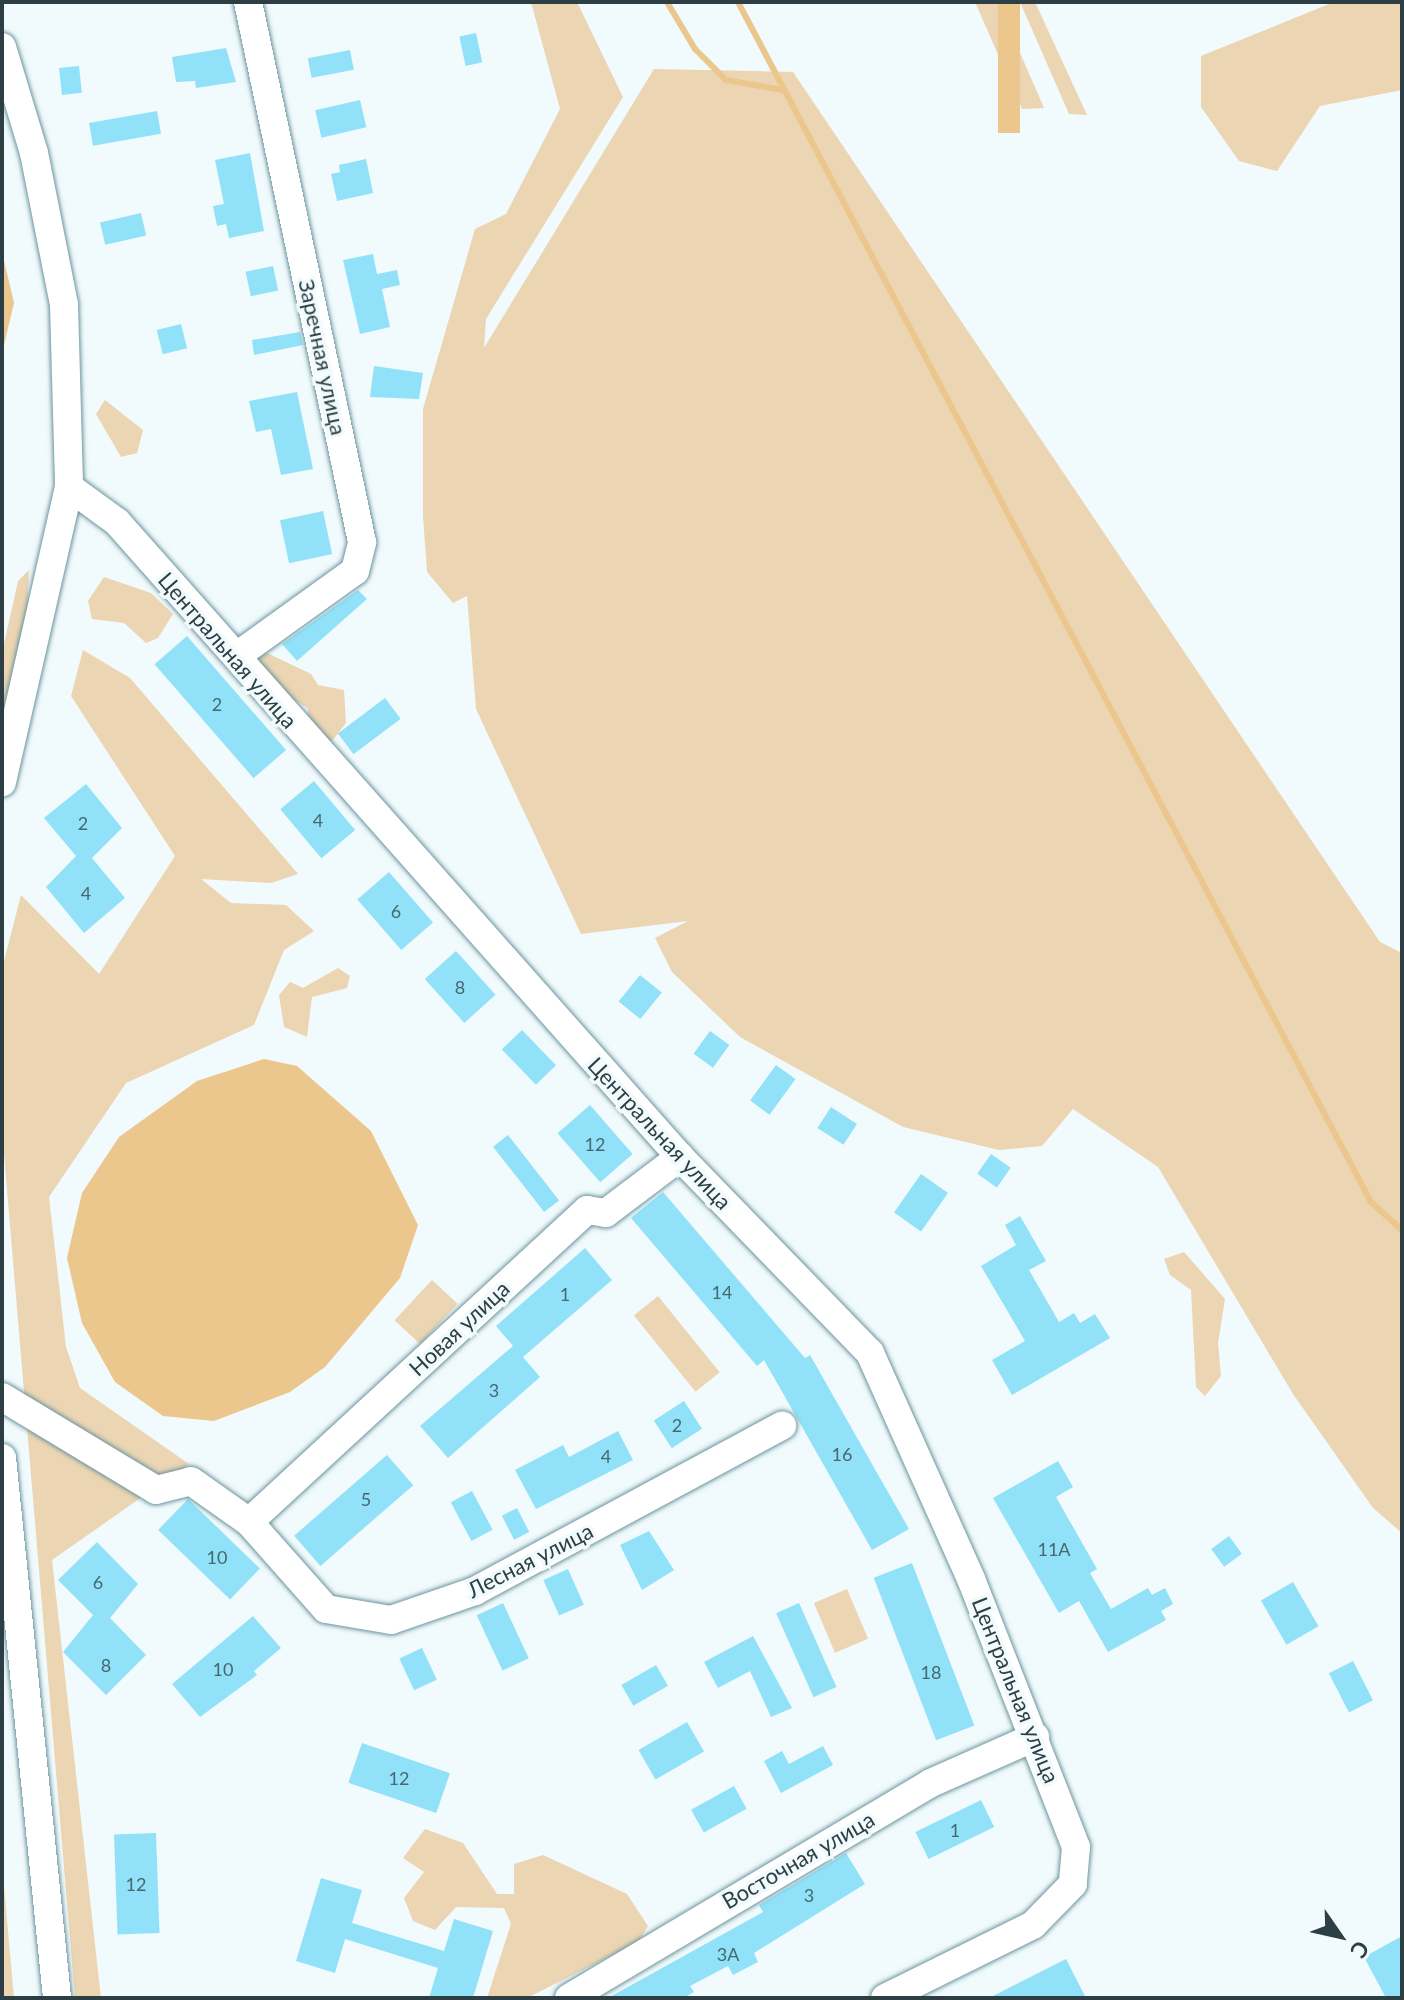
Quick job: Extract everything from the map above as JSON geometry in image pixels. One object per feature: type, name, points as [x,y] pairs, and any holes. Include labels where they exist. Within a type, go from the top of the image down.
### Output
[{"type":"street","name":"Заречная улица","points":[[238,655],[355,571],[362,542],[248,2]]},
{"type":"street","points":[[2,47],[34,153],[64,305],[69,487],[2,783]]},
{"type":"street","name":"Центральная улица","points":[[69,487],[117,522],[238,655],[312,748],[680,1157],[870,1353],[1035,1737],[1076,1847],[1073,1884],[1033,1925],[885,1998]]},
{"type":"street","name":"Новая улица","points":[[249,1522],[587,1210],[606,1213],[680,1157]]},
{"type":"street","name":"Лесная улица","points":[[2,1397],[156,1490],[191,1481],[249,1522],[326,1609],[391,1620],[475,1591],[782,1426]]},
{"type":"street","points":[[2,1458],[57,1998]]},
{"type":"street","name":"Восточная улица","points":[[569,1998],[931,1783],[1035,1737]]},
{"type":"shaded area","points":[[531,2],[577,2],[623,97],[486,319],[484,348],[654,69],[793,72],[1380,942],[1402,953],[1402,1533],[1373,1508],[1293,1394],[1158,1167],[1073,1109],[1042,1146],[999,1150],[903,1127],[740,1037],[672,972],[655,938],[688,921],[581,934],[476,709],[467,596],[453,603],[427,572],[423,516],[423,409],[475,229],[506,214],[560,109]]},
{"type":"shaded area","points":[[975,2],[998,2],[1044,108],[1022,109]]},
{"type":"shaded area","points":[[998,2],[1020,2],[1020,133],[998,133]]},
{"type":"shaded area","points":[[1020,2],[1035,2],[1087,115],[1069,114]]},
{"type":"shaded area","points":[[1334,2],[1402,2],[1402,90],[1320,106],[1277,171],[1239,161],[1201,107],[1201,56]]},
{"type":"shaded area","points":[[2,252],[14,303],[2,353]]},
{"type":"shaded area","points":[[105,400],[143,430],[137,453],[121,457],[96,414]]},
{"type":"shaded area","points":[[29,570],[25,659],[2,730],[2,653],[18,581]]},
{"type":"shaded area","points":[[104,577],[151,593],[173,614],[158,638],[146,643],[124,623],[92,619],[88,601]]},
{"type":"shaded area","points":[[83,650],[130,678],[298,874],[271,883],[201,879],[231,903],[286,905],[314,931],[284,950],[254,1025],[126,1083],[49,1197],[66,1347],[80,1388],[189,1464],[52,1560],[101,1998],[75,1998],[2,1130],[2,969],[21,895],[99,974],[175,856],[71,696]]},
{"type":"shaded area","points":[[261,650],[311,674],[318,685],[344,690],[346,723],[332,741],[318,740],[307,727],[308,708],[267,684],[256,665]]},
{"type":"shaded area","points":[[338,968],[350,976],[347,988],[312,997],[307,1037],[284,1027],[279,995],[290,982],[303,988]]},
{"type":"shaded area","points":[[264,1059],[297,1066],[371,1131],[418,1225],[400,1278],[325,1367],[290,1392],[214,1421],[163,1416],[115,1382],[82,1323],[67,1258],[82,1193],[119,1137],[197,1081]]},
{"type":"shaded area","points":[[1184,1252],[1225,1299],[1218,1343],[1221,1376],[1205,1396],[1196,1387],[1191,1290],[1170,1275],[1164,1259]]},
{"type":"shaded area","points":[[432,1280],[458,1304],[420,1344],[394,1320]]},
{"type":"shaded area","points":[[658,1296],[720,1372],[696,1392],[634,1316]]},
{"type":"shaded area","points":[[847,1589],[868,1639],[835,1653],[814,1603]]},
{"type":"shaded area","points":[[425,1829],[463,1843],[497,1894],[514,1894],[514,1864],[543,1855],[627,1894],[648,1926],[638,1942],[527,1998],[487,1998],[511,1924],[504,1908],[456,1907],[435,1930],[413,1921],[404,1898],[424,1872],[403,1858]]},
{"type":"shaded area","points":[[2,1864],[14,1998],[2,1998]]},
{"type":"building","points":[[476,33],[482,62],[466,66],[459,37]]},
{"type":"building","points":[[226,48],[236,82],[196,88],[195,81],[176,82],[172,57]]},
{"type":"building","points":[[350,50],[354,70],[312,78],[308,58]]},
{"type":"building","points":[[79,66],[82,93],[62,95],[59,68]]},
{"type":"building","points":[[360,100],[366,127],[321,138],[315,110]]},
{"type":"building","points":[[157,111],[161,134],[93,146],[89,123]]},
{"type":"building","points":[[250,153],[264,231],[229,238],[226,224],[217,226],[213,206],[224,204],[215,160]]},
{"type":"building","points":[[366,159],[373,193],[337,201],[331,174],[340,172],[339,165]]},
{"type":"building","points":[[141,213],[146,235],[105,245],[100,222]]},
{"type":"building","points":[[373,254],[377,274],[397,270],[400,285],[382,289],[390,327],[360,334],[343,260]]},
{"type":"building","points":[[273,266],[278,290],[251,296],[246,272]]},
{"type":"building","points":[[181,324],[187,348],[163,354],[157,330]]},
{"type":"building","points":[[300,332],[303,345],[254,355],[252,340]]},
{"type":"building","points":[[374,366],[423,373],[419,399],[370,397]]},
{"type":"building","points":[[297,392],[313,469],[281,475],[271,429],[256,432],[249,401]]},
{"type":"building","points":[[323,511],[332,554],[289,563],[280,520]]},
{"type":"building","points":[[358,590],[367,599],[297,661],[282,644]]},
{"type":"building","points":[[187,636],[286,750],[254,778],[155,664]]},
{"type":"building","points":[[385,698],[401,719],[354,754],[338,734]]},
{"type":"building","points":[[314,781],[355,830],[321,858],[280,809]]},
{"type":"building","points":[[86,784],[122,828],[92,858],[125,898],[84,933],[46,887],[76,856],[44,818]]},
{"type":"building","points":[[389,872],[433,923],[401,950],[357,900]]},
{"type":"building","points":[[456,951],[495,995],[464,1023],[425,979]]},
{"type":"building","points":[[640,975],[662,993],[640,1019],[619,1001]]},
{"type":"building","points":[[522,1030],[556,1065],[536,1085],[502,1049]]},
{"type":"building","points":[[710,1031],[729,1045],[713,1068],[694,1054]]},
{"type":"building","points":[[776,1065],[795,1079],[770,1115],[750,1101]]},
{"type":"building","points":[[590,1105],[633,1154],[600,1182],[558,1133]]},
{"type":"building","points":[[831,1107],[857,1124],[843,1145],[817,1128]]},
{"type":"building","points":[[508,1135],[559,1200],[544,1212],[493,1147]]},
{"type":"building","points":[[991,1154],[1011,1168],[997,1187],[977,1174]]},
{"type":"building","points":[[921,1174],[948,1193],[921,1231],[894,1213]]},
{"type":"building","points":[[663,1192],[805,1358],[810,1355],[909,1529],[872,1550],[764,1360],[757,1366],[631,1218]]},
{"type":"building","points":[[1020,1216],[1046,1261],[1029,1270],[1059,1322],[1074,1313],[1080,1323],[1095,1314],[1110,1338],[1012,1395],[992,1360],[1025,1341],[981,1266],[1016,1245],[1005,1225]]},
{"type":"building","points":[[585,1248],[612,1280],[523,1357],[540,1377],[448,1458],[420,1426],[513,1346],[496,1326]]},
{"type":"building","points":[[684,1401],[702,1429],[672,1448],[654,1421]]},
{"type":"building","points":[[618,1431],[633,1460],[536,1509],[515,1470],[563,1445],[569,1457]]},
{"type":"building","points":[[387,1455],[413,1485],[320,1566],[294,1536]]},
{"type":"building","points":[[1058,1461],[1073,1487],[1056,1497],[1097,1569],[1090,1573],[1111,1609],[1148,1588],[1152,1595],[1165,1588],[1173,1604],[1161,1611],[1166,1620],[1108,1652],[1079,1601],[1059,1613],[993,1498]]},
{"type":"building","points":[[472,1491],[493,1530],[471,1541],[451,1502]]},
{"type":"building","points":[[188,1499],[260,1568],[230,1599],[158,1530]]},
{"type":"building","points":[[517,1508],[529,1532],[514,1540],[502,1516]]},
{"type":"building","points":[[649,1531],[674,1570],[642,1590],[620,1545]]},
{"type":"building","points":[[1229,1536],[1242,1554],[1224,1567],[1211,1549]]},
{"type":"building","points":[[97,1542],[138,1584],[110,1618],[146,1655],[106,1695],[63,1652],[93,1615],[58,1580]]},
{"type":"building","points":[[912,1563],[974,1725],[936,1740],[874,1578]]},
{"type":"building","points":[[568,1569],[584,1605],[559,1616],[543,1580]]},
{"type":"building","points":[[1293,1582],[1318,1626],[1286,1645],[1261,1600]]},
{"type":"building","points":[[503,1603],[529,1658],[502,1671],[477,1615]]},
{"type":"building","points":[[799,1603],[836,1687],[814,1697],[776,1613]]},
{"type":"building","points":[[253,1616],[281,1648],[254,1671],[257,1675],[200,1717],[172,1684]]},
{"type":"building","points":[[753,1636],[792,1708],[771,1717],[750,1671],[718,1688],[704,1662]]},
{"type":"building","points":[[422,1648],[437,1680],[414,1690],[399,1659]]},
{"type":"building","points":[[1353,1661],[1373,1700],[1349,1712],[1329,1673]]},
{"type":"building","points":[[656,1665],[668,1686],[633,1706],[621,1685]]},
{"type":"building","points":[[687,1722],[704,1751],[656,1779],[639,1750]]},
{"type":"building","points":[[362,1743],[450,1773],[436,1813],[348,1783]]},
{"type":"building","points":[[823,1746],[833,1765],[781,1793],[764,1761],[782,1751],[789,1764]]},
{"type":"building","points":[[734,1786],[747,1809],[704,1832],[691,1810]]},
{"type":"building","points":[[981,1800],[994,1827],[929,1859],[915,1832]]},
{"type":"building","points":[[156,1833],[159,1933],[118,1934],[114,1834]]},
{"type":"building","points":[[846,1853],[865,1884],[754,1953],[758,1962],[733,1975],[728,1966],[690,1986],[694,1992],[684,1998],[608,1998],[763,1912],[759,1905]]},
{"type":"building","points":[[321,1878],[362,1890],[352,1923],[444,1951],[454,1919],[493,1931],[473,1998],[429,1998],[438,1968],[345,1939],[335,1973],[296,1961]]},
{"type":"building","points":[[1402,1936],[1402,1998],[1386,1998],[1364,1957]]},
{"type":"building","points":[[1066,1959],[1086,1998],[989,1998]]},
{"type":"waterway","points":[[667,2],[695,49],[726,80],[782,90]]},
{"type":"waterway","points":[[738,2],[1371,1202],[1402,1230]]}]
